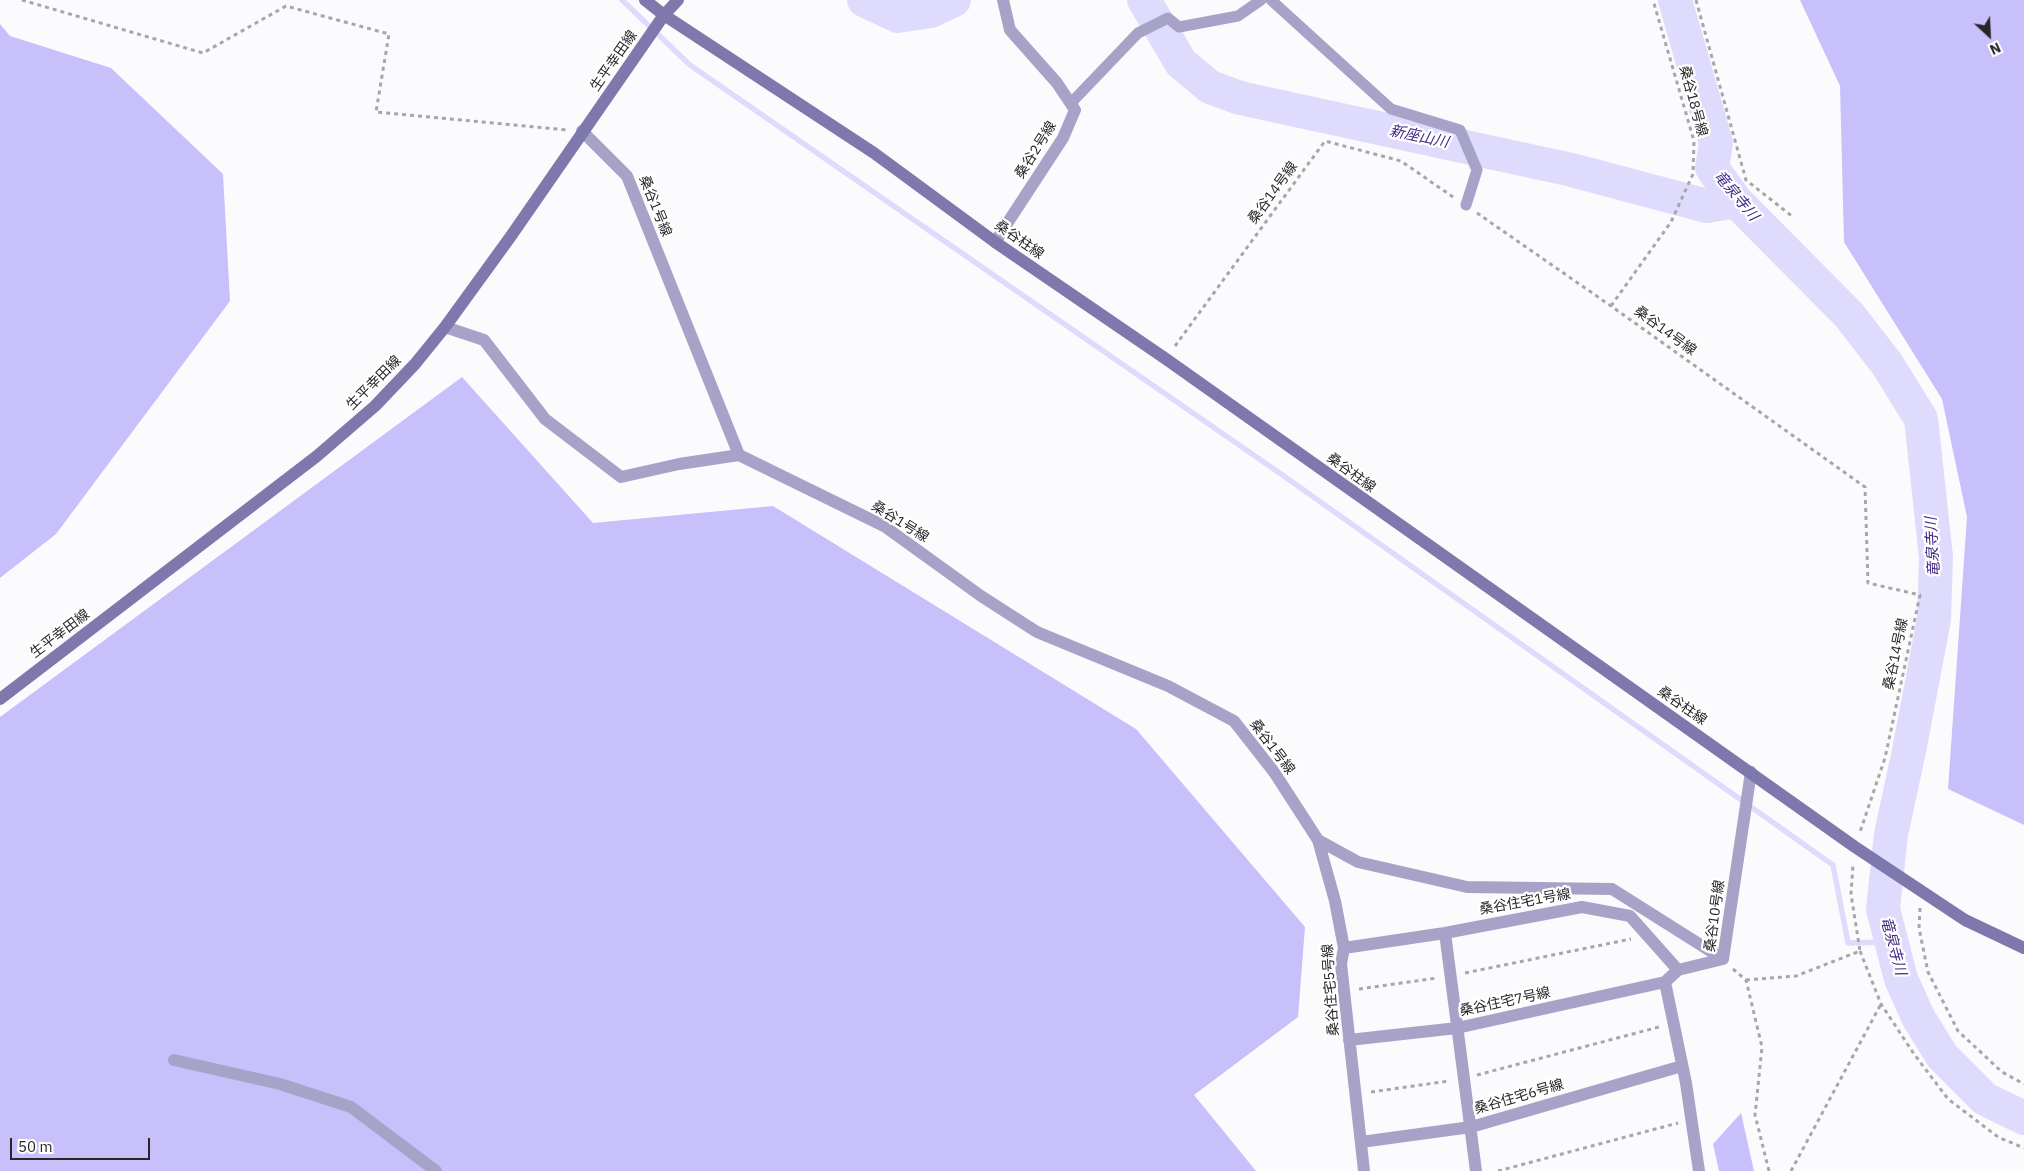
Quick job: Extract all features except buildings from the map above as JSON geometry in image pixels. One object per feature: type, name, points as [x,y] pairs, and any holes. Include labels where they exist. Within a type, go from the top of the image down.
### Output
[{"type":"main road","name":"桑谷柱線","points":[[646,0],[664,15],[874,153],[995,242],[1166,359],[1433,550],[1855,847],[1965,920],[2024,948]]},
{"type":"main road","name":"生平幸田線","points":[[0,699],[317,456],[375,406],[415,364],[445,327],[511,236],[664,15],[678,0]]},
{"type":"street","points":[[1003,0],[1010,30],[1057,83],[1070,103]]},
{"type":"street","name":"桑谷2号線","points":[[995,242],[1063,138],[1076,110],[1070,103]]},
{"type":"street","name":"桑谷1号線","points":[[582,131],[627,176],[739,455],[884,526],[981,596],[1037,632],[1168,686],[1234,721],[1274,772],[1318,840]]},
{"type":"street","points":[[445,327],[484,340],[545,419],[621,478],[679,464],[739,455]]},
{"type":"street","name":"桑谷10号線","points":[[1723,959],[1751,772]]},
{"type":"street","points":[[1318,840],[1358,862],[1467,887],[1612,889],[1723,959]]},
{"type":"street","name":"桑谷住宅5号線","points":[[1318,840],[1335,901],[1344,948],[1341,964],[1364,1171]]},
{"type":"street","name":"桑谷住宅1号線","points":[[1344,948],[1582,907],[1630,916],[1678,970]]},
{"type":"street","points":[[1445,932],[1476,1171]]},
{"type":"street","points":[[1699,1171],[1682,1066],[1665,982],[1678,970],[1723,959]]},
{"type":"street","name":"桑谷住宅7号線","points":[[1349,1040],[1457,1028],[1665,982]]},
{"type":"street","points":[[174,1060],[280,1084],[351,1107],[436,1171]]},
{"type":"street","name":"桑谷住宅6号線","points":[[1361,1142],[1471,1127],[1682,1066]]},
{"type":"lane","points":[[1070,103],[1138,33],[1168,18],[1179,27],[1238,16],[1261,0]]},
{"type":"lane","points":[[1271,0],[1391,109],[1460,130],[1477,170],[1466,205]]},
{"type":"path","points":[[22,0],[203,53],[286,6],[389,34],[376,112],[582,131]]},
{"type":"path","name":"桑谷18号線","points":[[1612,306],[1671,222],[1693,174],[1694,141],[1653,0]]},
{"type":"path","points":[[1696,0],[1746,180],[1793,217]]},
{"type":"path","name":"桑谷14号線","points":[[1166,359],[1325,141],[1400,161],[1612,306],[1865,487],[1868,583],[1920,595],[1885,758],[1855,847]]},
{"type":"path","points":[[1855,847],[1851,894],[1860,950],[1881,1004],[1914,1054],[1948,1099],[1998,1137],[2024,1148]]},
{"type":"path","points":[[1921,892],[1919,928],[1928,972],[1958,1031],[2002,1072],[2024,1084]]},
{"type":"path","points":[[1344,992],[1450,976],[1647,935]]},
{"type":"path","points":[[1769,1171],[1755,1115],[1762,1048],[1746,980],[1796,976],[1860,950]]},
{"type":"path","name":"桑谷10号線","points":[[1723,959],[1746,980]]},
{"type":"path","points":[[1791,1171],[1881,1004]]},
{"type":"path","points":[[1355,1094],[1464,1079],[1674,1023]]},
{"type":"path","points":[[1498,1171],[1691,1120]]},
{"type":"shaded area","points":[[1800,0],[2024,0],[2024,825],[1948,789],[1967,517],[1942,399],[1844,242],[1840,86]]},
{"type":"shaded area","points":[[0,24],[10,36],[111,68],[223,174],[230,301],[56,534],[0,578]]},
{"type":"shaded area","points":[[462,377],[593,523],[773,506],[1136,729],[1305,927],[1298,1017],[1194,1095],[1256,1171],[0,1171],[0,717]]},
{"type":"shaded area","points":[[1741,1113],[1754,1171],[1719,1171],[1713,1144]]},
{"type":"waterway","points":[[622,0],[690,65],[1281,474],[1833,865],[1848,943],[1891,942]]},
{"type":"waterway","name":"新座山川","points":[[864,0],[898,16],[931,11],[954,0]]},
{"type":"waterway","name":"新座山川","points":[[1144,0],[1181,63],[1210,87],[1240,98],[1572,170],[1707,206],[1736,201]]},
{"type":"waterway","name":"竜泉寺川","points":[[1675,0],[1716,143],[1712,168],[1736,201],[1849,315],[1887,364],[1921,419],[1936,557],[1934,619],[1891,834],[1883,909],[1901,979],[1918,1017],[1942,1056],[1985,1099],[2024,1118]]}]
